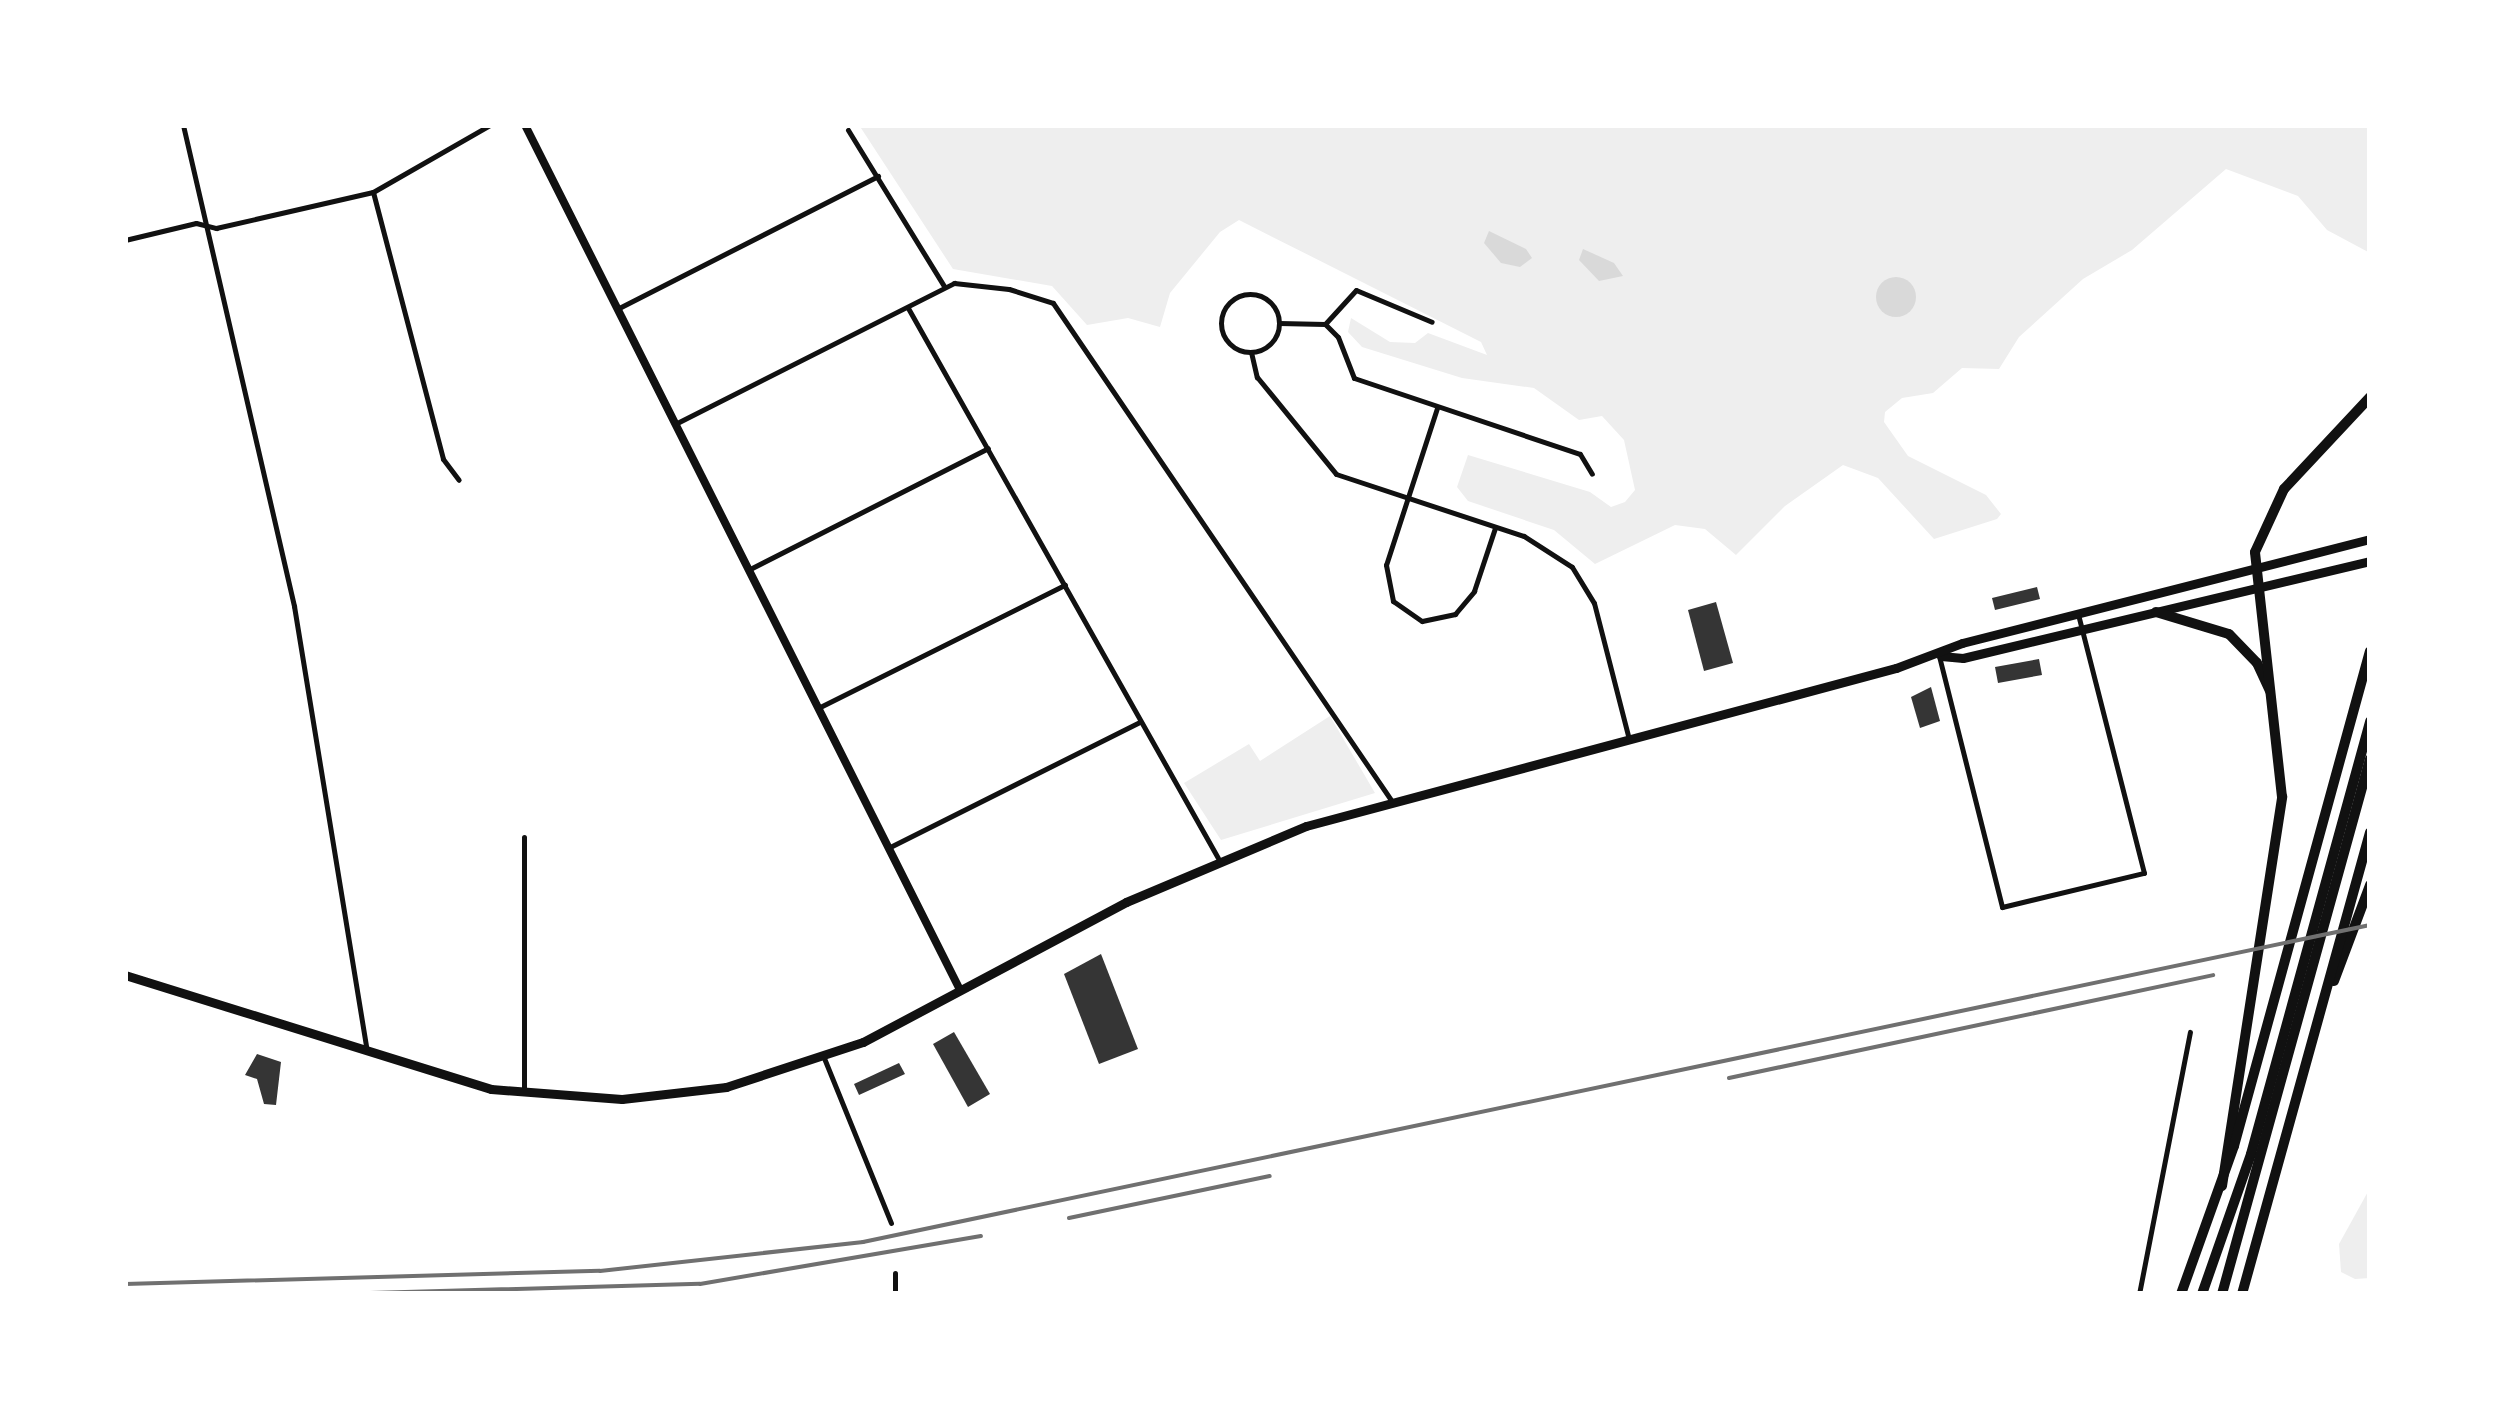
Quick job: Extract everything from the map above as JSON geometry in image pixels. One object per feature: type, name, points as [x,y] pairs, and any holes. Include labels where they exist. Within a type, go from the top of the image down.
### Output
[{"type":"highway","points":[[2222,1186],[2281,816],[2278,718],[2254,570],[2258,540],[2278,498],[2370,397]]},
{"type":"highway","points":[[2156,612],[2208,624],[2239,642],[2260,668],[2278,718]]},
{"type":"highway","points":[[2181,1294],[2222,1186],[2370,651]]},
{"type":"highway","points":[[2222,1294],[2370,721]]},
{"type":"highway","points":[[2325,904],[2370,759]]},
{"type":"highway","points":[[2336,970],[2370,832]]},
{"type":"highway","points":[[2242,1294],[2324,1000],[2368,890]]},
{"type":"highway","points":[[2202,1294],[2244,1178],[2305,977]]},
{"type":"main road","points":[[526,125],[960,990]]},
{"type":"main road","points":[[125,975],[367,1055],[524,1095],[676,1096],[824,1058],[1218,858],[1392,803],[1939,656],[1962,642],[2370,539]]},
{"type":"main road","points":[[1939,656],[1963,658],[2370,561]]},
{"type":"main road","points":[[2152,596],[2156,612]]},
{"type":"main road","points":[[2045,622],[2049,636]]},
{"type":"street","points":[[182,125],[294,606],[367,1055]]},
{"type":"street","points":[[125,240],[373,192],[490,125]]},
{"type":"street","points":[[848,130],[944,286]]},
{"type":"street","points":[[617,309],[878,176]]},
{"type":"street","points":[[373,192],[443,459],[459,480]]},
{"type":"street","points":[[675,424],[944,286],[961,282],[1035,294],[1065,316],[1392,803]]},
{"type":"street","points":[[1325,324],[1356,290],[1432,322]]},
{"type":"street","points":[[1251,352],[1272,342],[1279,323],[1275,308],[1260,296],[1231,301],[1222,318],[1226,338],[1251,352],[1257,376],[1324,464],[1408,500],[1554,550],[1584,584],[1629,739]]},
{"type":"street","points":[[908,306],[1218,858]]},
{"type":"street","points":[[1279,323],[1325,324],[1338,337],[1354,378],[1580,454],[1592,474]]},
{"type":"street","points":[[1437,408],[1386,584],[1398,608],[1422,621],[1446,619],[1468,601],[1495,528]]},
{"type":"street","points":[[748,570],[988,448]]},
{"type":"street","points":[[818,708],[1065,585]]},
{"type":"street","points":[[1939,656],[2002,907],[2144,873],[2078,614]]},
{"type":"street","points":[[888,848],[1141,722]]},
{"type":"street","points":[[524,837],[524,1095]]},
{"type":"street","points":[[2139,1294],[2190,1032]]},
{"type":"street","points":[[824,1058],[892,1223]]},
{"type":"street","points":[[894,1294],[895,1273]]},
{"type":"shaded area","points":[[859,125],[2370,125],[2370,253],[2327,230],[2298,196],[2226,169],[2132,250],[2083,279],[2019,337],[1999,369],[1962,368],[1933,393],[1902,398],[1885,412],[1884,422],[1908,456],[1986,495],[2001,514],[1997,519],[1934,539],[1878,478],[1843,465],[1785,506],[1736,555],[1705,529],[1675,525],[1595,564],[1554,530],[1468,501],[1457,487],[1468,455],[1590,492],[1611,507],[1625,502],[1635,490],[1624,440],[1602,416],[1579,420],[1534,388],[1462,378],[1362,347],[1348,332],[1351,318],[1390,342],[1415,343],[1428,333],[1487,355],[1481,342],[1239,220],[1220,232],[1170,293],[1160,327],[1128,318],[1087,325],[1052,286],[953,269]]},
{"type":"shaded area","points":[[1489,231],[1526,249],[1532,258],[1520,267],[1501,263],[1484,243]]},
{"type":"shaded area","points":[[1583,249],[1614,263],[1623,276],[1599,281],[1579,260]]},
{"type":"shaded area","points":[[1896,277],[1910,283],[1916,297],[1910,311],[1896,317],[1882,311],[1876,297],[1882,283]]},
{"type":"shaded area","points":[[1330,716],[1375,793],[1221,840],[1184,783],[1249,744],[1260,761]]},
{"type":"shaded area","points":[[2370,1188],[2370,1278],[2355,1279],[2341,1272],[2339,1244]]},
{"type":"building","points":[[2037,587],[2040,599],[1995,610],[1992,598]]},
{"type":"building","points":[[1716,602],[1733,663],[1704,671],[1688,610]]},
{"type":"building","points":[[2039,659],[2042,675],[1998,683],[1995,667]]},
{"type":"building","points":[[1931,687],[1940,721],[1920,728],[1911,697]]},
{"type":"building","points":[[1101,954],[1138,1049],[1099,1064],[1064,974]]},
{"type":"building","points":[[954,1032],[990,1094],[968,1107],[933,1044]]},
{"type":"building","points":[[257,1054],[281,1062],[276,1105],[264,1104],[257,1079],[245,1075]]},
{"type":"building","points":[[899,1063],[905,1074],[859,1095],[854,1084]]},
{"type":"railway","points":[[125,1284],[600,1271],[863,1242],[2370,925]]},
{"type":"railway","points":[[1729,1078],[2213,975]]},
{"type":"railway","points":[[1069,1218],[1270,1176]]},
{"type":"railway","points":[[335,1294],[700,1284],[981,1236]]}]
